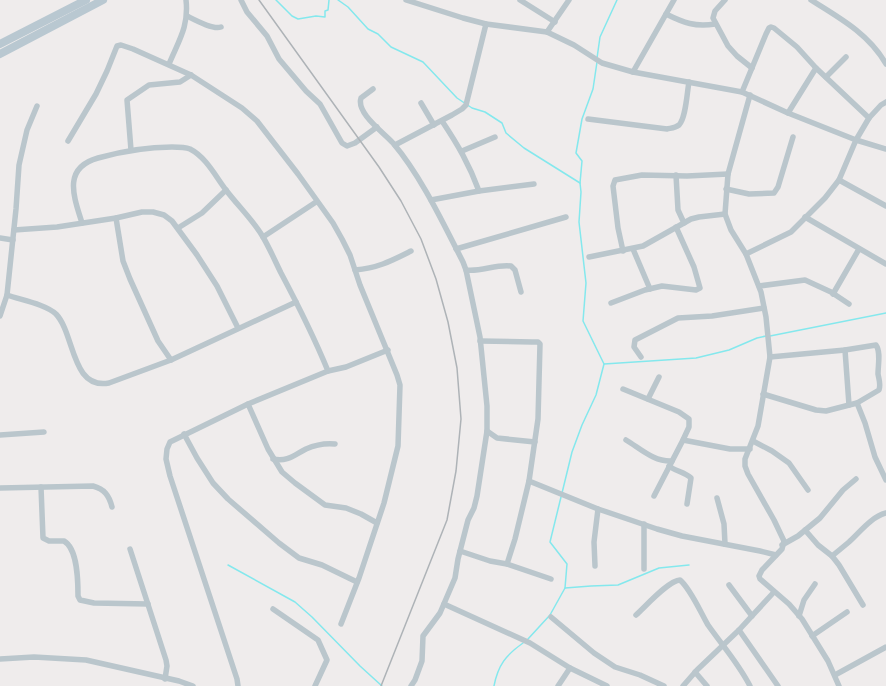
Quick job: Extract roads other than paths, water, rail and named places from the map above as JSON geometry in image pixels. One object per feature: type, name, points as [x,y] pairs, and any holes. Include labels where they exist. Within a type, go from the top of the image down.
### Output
[{"type":"main road","points":[[0,44],[86,0]]},
{"type":"main road","points":[[0,54],[104,0]]},
{"type":"street","points":[[169,64],[184,30],[187,16],[186,0]]},
{"type":"street","points":[[240,0],[247,12],[267,36],[279,59],[306,91],[320,104],[342,143],[347,146],[355,143],[377,127]]},
{"type":"street","points":[[406,0],[486,24],[548,32],[574,45],[602,63],[633,72],[750,94],[788,114],[856,140],[886,149]]},
{"type":"street","points":[[520,0],[555,22]]},
{"type":"street","points":[[548,32],[569,0]]},
{"type":"street","points":[[633,72],[674,0]]},
{"type":"street","points":[[725,0],[714,14],[713,18],[728,46],[737,56],[752,68]]},
{"type":"street","points":[[811,0],[836,15],[859,32],[869,41],[886,64]]},
{"type":"street","points":[[666,14],[692,24],[703,26],[716,24]]},
{"type":"street","points":[[187,16],[212,28],[218,29],[221,27]]},
{"type":"street","points":[[395,145],[462,109],[467,102],[474,67],[486,24]]},
{"type":"street","points":[[742,92],[766,34],[771,27],[797,47],[816,68],[869,118]]},
{"type":"street","points":[[68,141],[96,94],[117,46],[121,45],[169,64],[191,75],[242,108],[257,121],[298,174],[316,202],[333,223],[350,255],[388,350],[400,385],[398,446],[384,503],[341,624]]},
{"type":"street","points":[[826,77],[846,57]]},
{"type":"street","points":[[788,114],[816,68]]},
{"type":"street","points":[[131,150],[127,100],[149,86],[180,82],[191,75]]},
{"type":"street","points":[[588,119],[667,129],[674,128],[680,124],[683,119],[689,82]]},
{"type":"street","points":[[373,89],[361,98],[360,105],[366,116],[395,145],[431,200],[466,270],[480,341],[487,406],[487,431],[477,496],[460,551],[455,578],[440,614],[423,636],[422,661],[415,680],[411,686]]},
{"type":"street","points":[[750,94],[728,174],[725,214],[729,226],[746,254],[759,286],[764,308],[770,357],[758,426],[745,460],[746,469],[784,541],[782,549],[762,570],[759,576],[774,592],[791,606],[799,616],[828,661],[839,686]]},
{"type":"street","points":[[746,254],[784,237],[791,232],[825,198],[839,180],[856,140],[869,118],[886,102]]},
{"type":"street","points":[[421,103],[434,125]]},
{"type":"street","points":[[0,316],[7,295],[19,165],[27,130],[37,106]]},
{"type":"street","points":[[442,121],[462,151],[472,171],[479,191]]},
{"type":"street","points":[[462,151],[495,137]]},
{"type":"street","points":[[726,189],[748,194],[774,193],[778,187],[792,137]]},
{"type":"street","points":[[82,223],[73,185],[74,177],[79,170],[91,160],[131,150],[153,147],[191,149],[205,161],[226,190],[251,219],[264,238],[313,333],[328,371]]},
{"type":"street","points":[[622,251],[613,186],[615,180],[642,175],[728,174]]},
{"type":"street","points":[[676,175],[678,210],[684,223]]},
{"type":"street","points":[[839,180],[886,206]]},
{"type":"street","points":[[431,200],[479,191],[534,184]]},
{"type":"street","points":[[178,228],[202,213],[226,190]]},
{"type":"street","points":[[264,238],[316,202]]},
{"type":"street","points":[[14,230],[57,227],[116,218],[142,212],[153,212],[164,215],[178,228],[217,286],[238,328]]},
{"type":"street","points":[[590,257],[643,246],[676,227],[699,217],[725,214]]},
{"type":"street","points":[[456,249],[566,217]]},
{"type":"street","points":[[805,217],[886,264]]},
{"type":"street","points":[[116,218],[123,261],[158,341],[171,360]]},
{"type":"street","points":[[611,303],[662,286],[696,290],[700,288],[694,267],[676,227]]},
{"type":"street","points":[[0,238],[13,240]]},
{"type":"street","points":[[633,249],[650,289]]},
{"type":"street","points":[[833,294],[859,249]]},
{"type":"street","points":[[355,270],[376,267],[411,251]]},
{"type":"street","points":[[466,270],[478,271],[511,266],[515,270],[521,292]]},
{"type":"street","points":[[759,286],[805,280],[850,304]]},
{"type":"street","points":[[7,295],[45,307],[56,314],[68,336],[77,365],[84,374],[95,383],[102,384],[110,383],[171,360],[296,302]]},
{"type":"street","points":[[641,357],[634,347],[635,340],[675,319],[712,316],[764,308]]},
{"type":"street","points":[[480,341],[538,342],[540,344],[538,419],[535,442],[529,480],[515,539],[507,564]]},
{"type":"street","points":[[763,394],[816,410],[826,411],[857,403],[879,390],[880,387],[876,346],[770,357]]},
{"type":"street","points":[[238,686],[170,476],[166,459],[168,445],[170,442],[184,434],[248,404],[328,371],[346,367],[388,350]]},
{"type":"street","points":[[844,350],[849,405]]},
{"type":"street","points":[[648,399],[659,377]]},
{"type":"street","points":[[623,389],[679,412],[688,419],[688,427],[683,440],[654,496]]},
{"type":"street","points":[[857,403],[865,423],[875,457],[886,480]]},
{"type":"street","points":[[248,404],[261,436],[273,459],[282,472],[325,504],[346,508],[377,523]]},
{"type":"street","points":[[487,431],[497,438],[535,442]]},
{"type":"street","points":[[0,435],[44,432]]},
{"type":"street","points":[[184,434],[213,483],[228,499],[299,558],[322,565],[357,582]]},
{"type":"street","points":[[626,440],[656,459],[670,464],[677,471],[690,476],[691,478],[687,504]]},
{"type":"street","points":[[683,440],[730,449],[750,449]]},
{"type":"street","points":[[753,441],[772,451],[789,463],[808,490]]},
{"type":"street","points":[[273,459],[283,460],[311,447],[335,444]]},
{"type":"street","points":[[782,545],[805,530],[823,514],[830,503],[856,479]]},
{"type":"street","points":[[529,480],[598,508],[682,536],[776,555]]},
{"type":"street","points":[[0,488],[93,486],[104,491],[110,498],[112,507]]},
{"type":"street","points":[[41,487],[43,538],[49,541],[64,541],[69,545],[75,562],[78,596],[80,600],[148,604]]},
{"type":"street","points":[[717,498],[724,524],[725,544]]},
{"type":"street","points":[[595,566],[594,542],[598,508]]},
{"type":"street","points":[[832,556],[866,525],[877,517],[886,513]]},
{"type":"street","points":[[644,524],[644,569]]},
{"type":"street","points":[[805,530],[818,545],[832,556],[863,605]]},
{"type":"street","points":[[130,549],[155,630],[166,660],[167,666],[165,679]]},
{"type":"street","points":[[460,551],[490,561],[507,564],[550,579]]},
{"type":"street","points":[[636,615],[670,584],[680,580],[686,587],[708,624],[740,668],[750,686]]},
{"type":"street","points":[[799,616],[804,600],[815,584]]},
{"type":"street","points":[[728,585],[752,616]]},
{"type":"street","points":[[683,686],[695,672],[739,630],[774,592]]},
{"type":"street","points":[[791,606],[804,600]]},
{"type":"street","points":[[444,604],[530,643],[570,668],[607,686]]},
{"type":"street","points":[[273,609],[318,640],[327,660],[315,686]]},
{"type":"street","points":[[812,636],[847,612]]},
{"type":"street","points":[[551,617],[589,649],[615,667],[664,686]]},
{"type":"street","points":[[739,630],[778,686]]},
{"type":"street","points":[[835,675],[886,647]]},
{"type":"street","points":[[0,659],[34,657],[86,660],[179,681],[193,686]]},
{"type":"street","points":[[558,686],[570,668]]},
{"type":"street","points":[[695,672],[707,686]]},
{"type":"waterway","points":[[276,0],[292,16],[298,19],[316,16],[325,17],[325,11],[328,10],[329,0]]},
{"type":"waterway","points":[[338,0],[348,7],[368,29],[378,34],[391,47],[423,62],[457,98],[472,108],[485,112],[502,123],[506,133],[524,148],[580,183]]},
{"type":"waterway","points":[[597,58],[600,37],[617,0]]},
{"type":"waterway","points":[[562,493],[572,452],[582,425],[596,395],[604,364],[583,321],[586,283],[579,222],[582,161],[576,153],[582,119],[593,89],[597,62]]},
{"type":"waterway","points":[[770,336],[886,313]]},
{"type":"waterway","points":[[604,364],[696,358],[729,350],[757,338],[766,336]]},
{"type":"waterway","points":[[528,639],[550,615],[565,588],[567,564],[550,542],[561,497]]},
{"type":"waterway","points":[[228,565],[295,602],[382,686]]},
{"type":"waterway","points":[[565,588],[618,585],[659,568],[689,565]]},
{"type":"waterway","points":[[494,686],[500,666],[507,656],[523,643]]},
{"type":"railway","points":[[259,0],[379,167],[401,201],[421,239],[436,279],[448,322],[457,368],[461,419],[456,471],[447,520],[381,686]]}]
